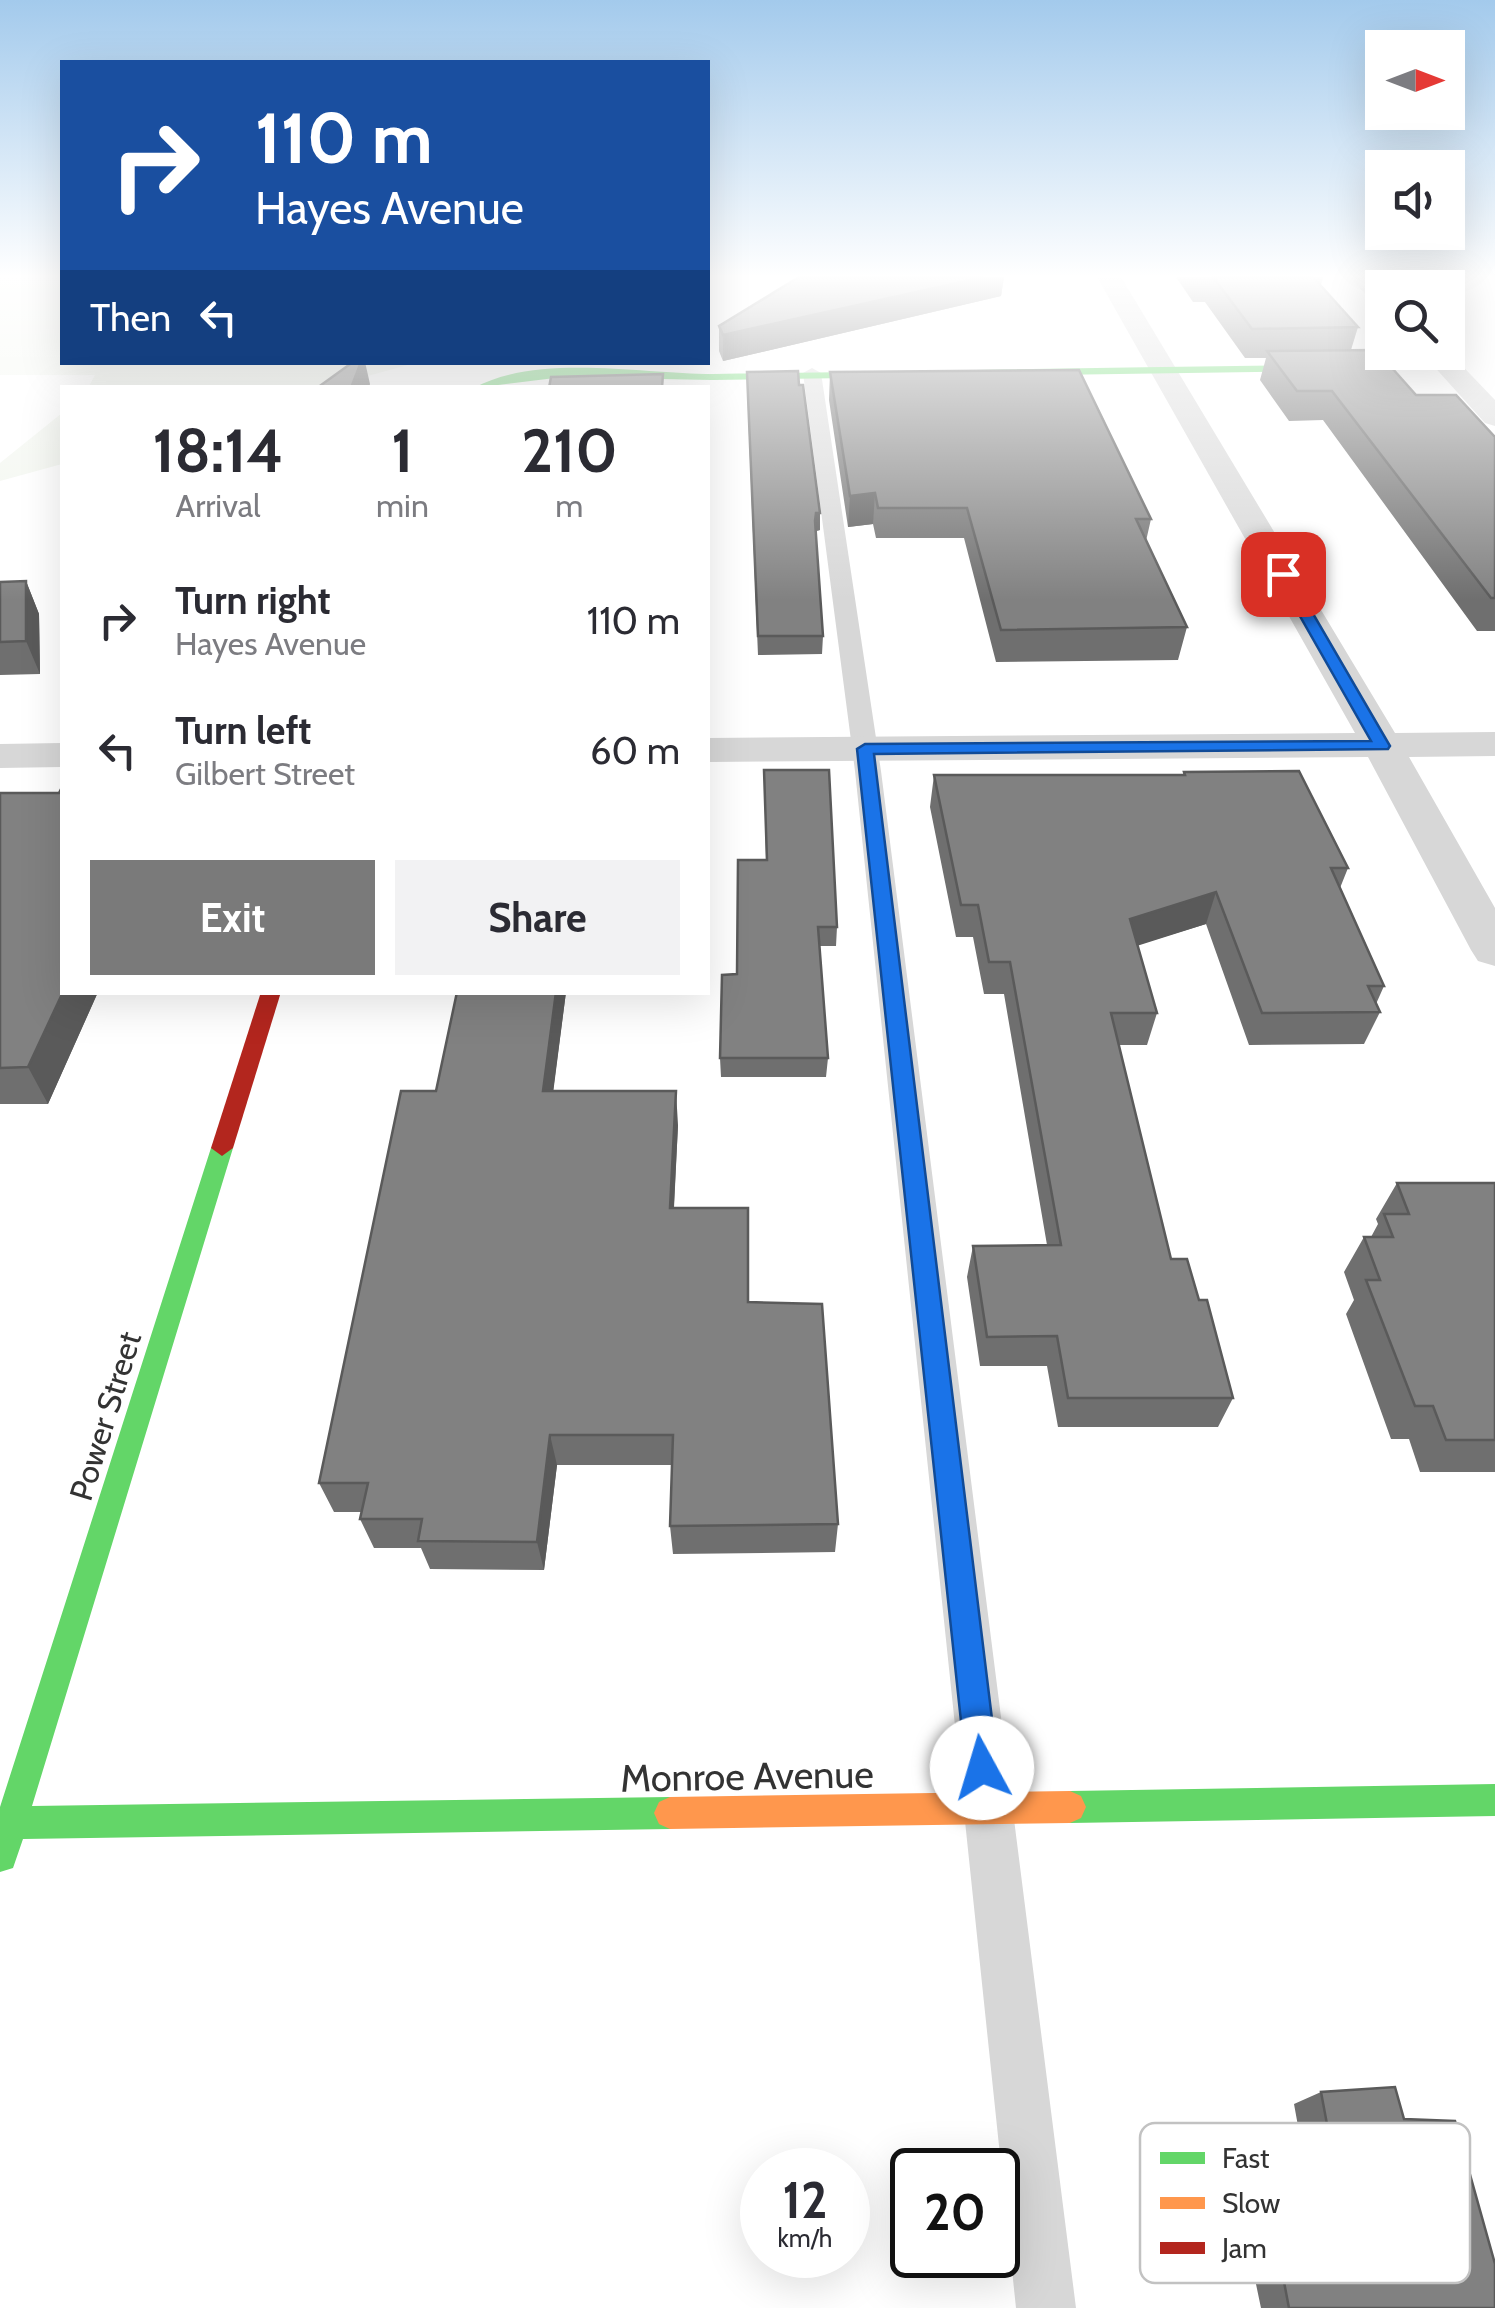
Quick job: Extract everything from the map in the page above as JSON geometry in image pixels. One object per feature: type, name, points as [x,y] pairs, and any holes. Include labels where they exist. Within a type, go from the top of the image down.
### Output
[{"type":"street","points":[[1174,385],[1495,950]]},
{"type":"street","points":[[1464,385],[1495,417]]},
{"type":"street","points":[[710,750],[1495,744]]},
{"type":"street","points":[[0,756],[60,756]]},
{"type":"street","name":"Power Street","points":[[0,1859],[6,1823],[270,995]]},
{"type":"street","name":"Monroe Avenue","points":[[6,1823],[1495,1800]]},
{"type":"lane","points":[[814,385],[865,749],[1046,2308]]},
{"type":"shaded area","points":[[90,385],[336,385],[335,385]]},
{"type":"shaded area","points":[[60,415],[60,465],[0,481],[0,463]]},
{"type":"building","points":[[748,385],[803,385],[820,513],[816,513],[815,521],[823,636],[758,636]]},
{"type":"building","points":[[832,385],[1086,385],[1151,519],[1136,519],[1187,627],[1001,630],[967,508],[878,508],[875,493],[850,496]]},
{"type":"building","points":[[1292,385],[1407,385],[1416,395],[1456,395],[1495,437],[1495,598],[1491,598],[1332,391],[1297,391]]},
{"type":"building","points":[[26,581],[26,641],[0,642],[0,582]]},
{"type":"building","points":[[764,770],[829,770],[837,927],[818,927],[828,1058],[720,1058],[722,975],[737,974],[738,860],[767,860]]},
{"type":"building","points":[[1299,771],[1348,868],[1331,868],[1384,986],[1368,986],[1380,1012],[1262,1013],[1216,892],[1130,919],[1157,1013],[1111,1013],[1171,1259],[1187,1259],[1199,1300],[1207,1300],[1233,1398],[1068,1398],[1057,1336],[987,1337],[973,1246],[1061,1245],[1010,962],[989,962],[978,905],[961,905],[934,775]]},
{"type":"building","points":[[0,793],[59,793],[62,995],[28,1067],[0,1068]]},
{"type":"building","points":[[456,995],[556,995],[543,1091],[676,1091],[670,1208],[748,1208],[748,1302],[822,1304],[838,1524],[670,1526],[673,1435],[550,1435],[537,1542],[418,1541],[422,1519],[360,1519],[368,1483],[319,1483],[401,1091],[436,1091]]},
{"type":"building","points":[[1397,1183],[1495,1183],[1495,1440],[1446,1440],[1433,1406],[1415,1406],[1366,1280],[1380,1280],[1364,1237],[1393,1237],[1384,1214],[1409,1214]]},
{"type":"building","points":[[1395,2087],[1404,2119],[1456,2123],[1327,2123],[1321,2092]]},
{"type":"building","points":[[1470,2175],[1495,2264],[1495,2308],[1289,2308],[1284,2283],[1470,2283]]},
{"type":"traffic: fast","points":[[1,1856],[222,1148]]},
{"type":"traffic: fast","points":[[1070,1807],[1495,1800]]},
{"type":"traffic: fast","points":[[0,1823],[670,1813]]},
{"type":"traffic: slow","points":[[670,1813],[1070,1807]]},
{"type":"traffic: jam","points":[[222,1148],[270,995]]},
{"type":"route","points":[[982,1768],[865,749],[1382,746],[1283,574]]}]
